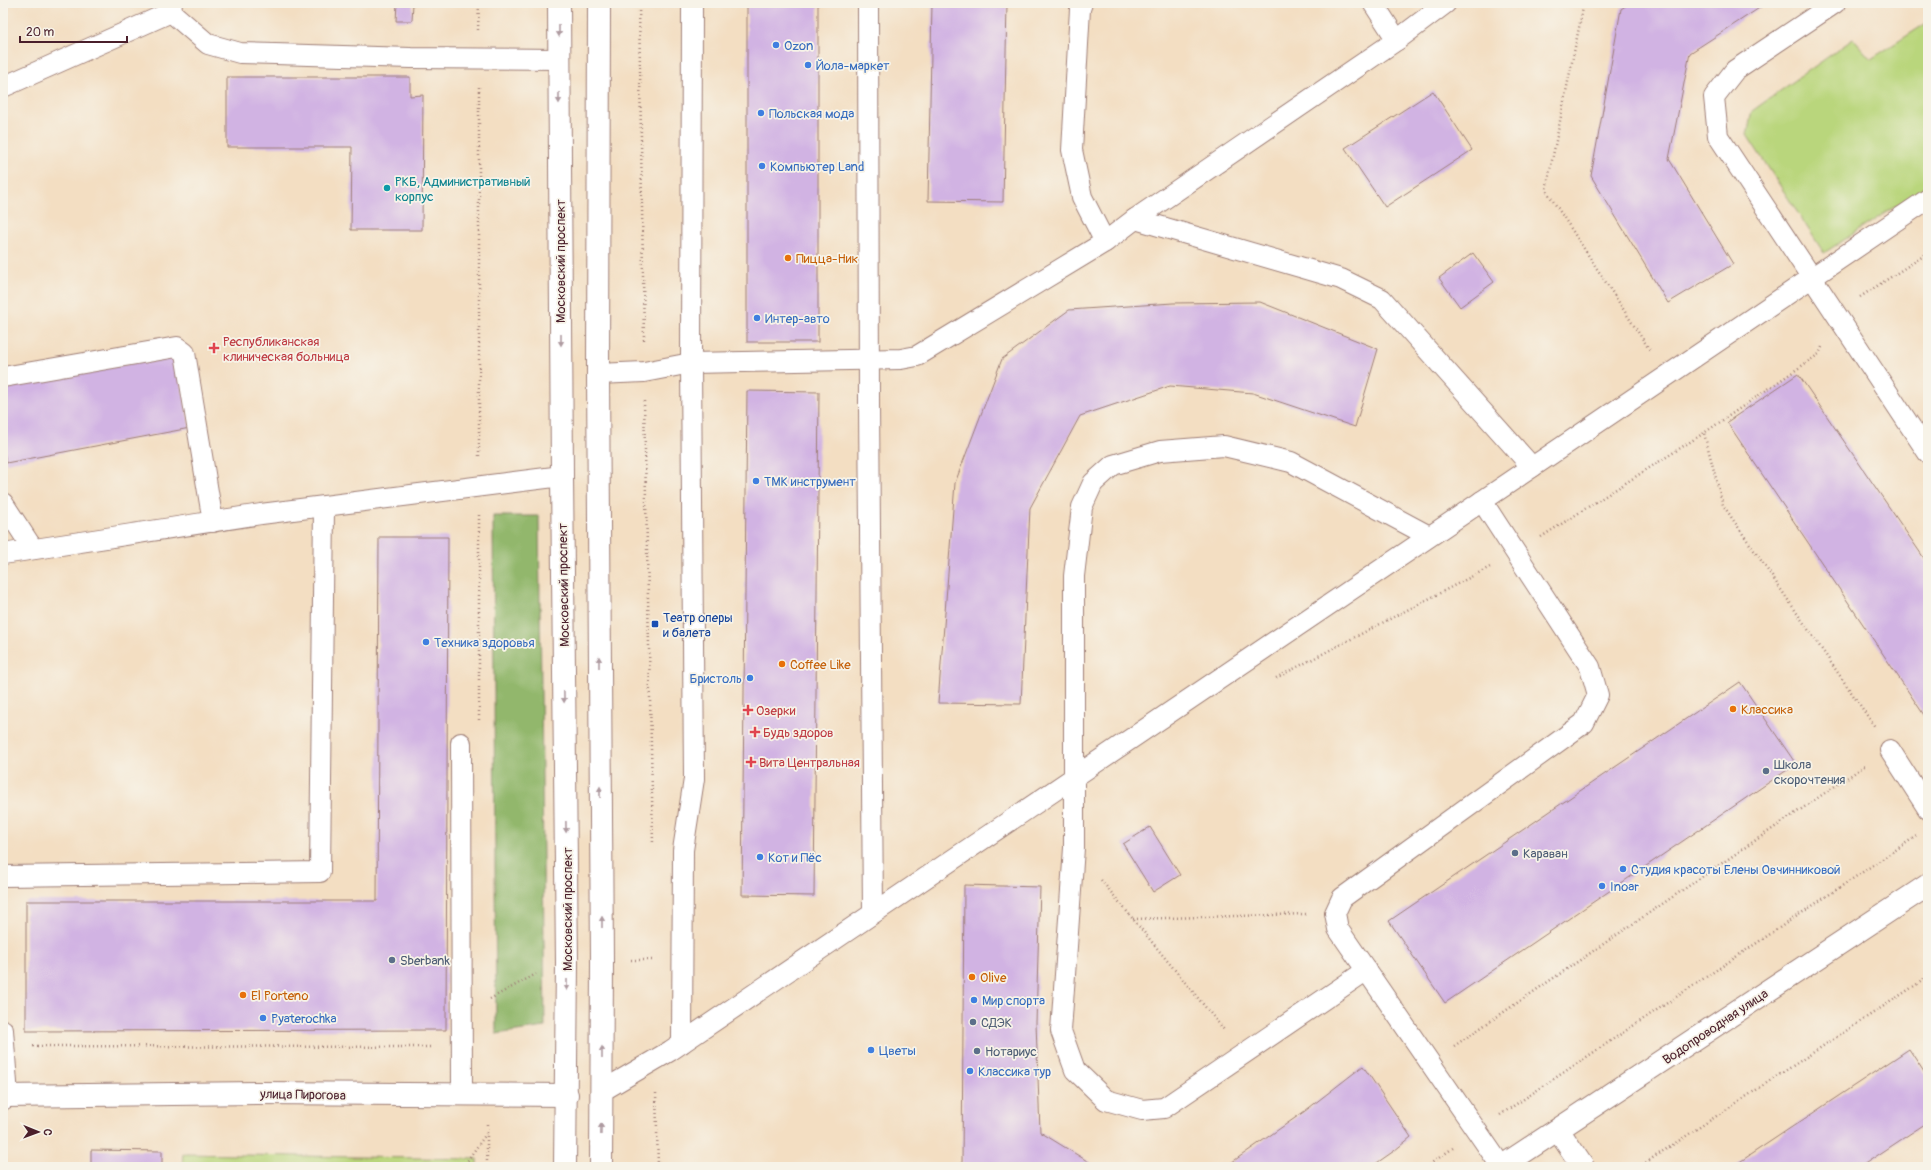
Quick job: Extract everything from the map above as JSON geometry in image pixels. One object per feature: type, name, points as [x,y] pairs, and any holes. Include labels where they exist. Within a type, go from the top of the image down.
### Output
[{"type":"main road","name":"Московский проспект","points":[[559,3],[567,919],[567,1095],[565,1167]]},
{"type":"main road","points":[[599,3],[598,374],[602,1091],[601,1167]]},
{"type":"main road","name":"Водопроводная улица","points":[[1501,1167],[1928,885]]},
{"type":"main road","name":"улица Пирогова","points":[[5,1097],[258,1093],[567,1095],[602,1091]]},
{"type":"main road","points":[[1558,1130],[1583,1167]]},
{"type":"lane","points":[[682,1043],[683,850],[694,779],[691,362],[692,3]]},
{"type":"lane","points":[[868,3],[873,913]]},
{"type":"lane","points":[[1082,3],[1080,9],[1072,150],[1082,197],[1105,242]]},
{"type":"lane","points":[[1373,3],[1396,40]]},
{"type":"lane","points":[[598,374],[644,372],[691,362],[901,359],[917,356],[1105,242],[1135,219],[1396,40],[1446,3]]},
{"type":"lane","points":[[1835,3],[1735,70],[1714,98],[1718,136],[1928,453]]},
{"type":"lane","points":[[3,87],[171,7],[208,44],[240,52],[419,58],[559,59]]},
{"type":"lane","points":[[602,1091],[682,1043],[1928,199]]},
{"type":"lane","points":[[1135,219],[1341,280],[1382,299],[1532,467]]},
{"type":"lane","points":[[3,377],[177,347],[185,353],[212,522]]},
{"type":"lane","points":[[1367,970],[1164,1108],[1142,1110],[1106,1100],[1075,1070],[1061,1030],[1074,848],[1074,576],[1082,507],[1093,482],[1113,465],[1160,451],[1224,446],[1291,462],[1429,536]]},
{"type":"lane","points":[[3,554],[324,506],[562,476]]},
{"type":"lane","points":[[1482,501],[1590,667],[1598,695],[1584,723],[1342,898],[1335,913],[1338,929],[1501,1167]]},
{"type":"lane","points":[[3,503],[33,549]]},
{"type":"lane","points":[[3,876],[320,872],[324,506]]},
{"type":"lane","points":[[462,743],[462,1095]]},
{"type":"lane","points":[[1890,750],[1928,809]]},
{"type":"lane","points":[[3,1030],[5,1097]]},
{"type":"path","points":[[478,3],[478,31]]},
{"type":"path","points":[[639,3],[644,348]]},
{"type":"path","points":[[1584,3],[1546,190],[1667,376]]},
{"type":"path","points":[[479,86],[479,458]]},
{"type":"path","points":[[1274,679],[1516,554],[1704,433],[1819,354],[1836,313],[1928,252]]},
{"type":"path","points":[[644,396],[653,848]]},
{"type":"path","points":[[1430,1062],[1890,750],[1723,505],[1704,433]]},
{"type":"path","points":[[1426,1167],[1477,1131],[1922,832]]},
{"type":"path","points":[[1074,848],[1244,1054]]},
{"type":"path","points":[[1132,919],[1335,913]]},
{"type":"path","points":[[624,961],[655,960],[655,967]]},
{"type":"path","points":[[487,1001],[541,971]]},
{"type":"path","points":[[1639,1167],[1928,978]]},
{"type":"path","points":[[25,1046],[462,1047]]},
{"type":"path","points":[[656,1088],[658,1167]]},
{"type":"path","points":[[463,1167],[487,1134],[487,1167]]},
{"type":"green space","points":[[1928,22],[1928,185],[1824,253],[1747,135],[1752,111],[1853,39],[1871,59]]},
{"type":"green space","points":[[493,516],[539,516],[545,1027],[496,1034]]},
{"type":"green space","points":[[183,1154],[477,1159],[477,1167],[182,1167]]},
{"type":"building","points":[[397,3],[413,3],[412,21],[396,21]]},
{"type":"building","points":[[747,3],[818,3],[818,342],[747,342]]},
{"type":"building","points":[[932,3],[1007,3],[1003,202],[928,201]]},
{"type":"building","points":[[1630,3],[1767,3],[1690,53],[1669,159],[1733,264],[1668,303],[1591,176],[1621,9]]},
{"type":"building","name":"РКБ, Административный корпус","points":[[227,77],[410,77],[410,96],[423,95],[422,230],[351,230],[352,147],[227,147]]},
{"type":"building","points":[[1433,91],[1472,150],[1385,207],[1345,148]]},
{"type":"building","points":[[1473,253],[1494,282],[1460,307],[1439,278]]},
{"type":"building","points":[[1260,302],[1378,349],[1355,427],[1253,393],[1170,386],[1080,416],[1030,508],[1021,704],[938,703],[955,483],[1002,359],[1069,310],[1173,303]]},
{"type":"building","points":[[176,354],[190,428],[6,463],[3,445],[3,387]]},
{"type":"building","points":[[1798,374],[1928,564],[1928,721],[1727,422]]},
{"type":"building","points":[[747,391],[819,392],[814,896],[742,895]]},
{"type":"building","points":[[379,537],[448,537],[446,1030],[26,1031],[26,901],[377,901]]},
{"type":"building","points":[[1740,682],[1796,764],[1445,1003],[1389,921]]},
{"type":"building","points":[[1150,827],[1180,875],[1153,892],[1123,844]]},
{"type":"building","points":[[964,885],[1040,887],[1036,1023],[1040,1132],[1097,1167],[962,1167]]},
{"type":"building","points":[[1909,1049],[1928,1078],[1928,1122],[1860,1167],[1732,1167]]},
{"type":"building","points":[[1363,1066],[1411,1137],[1394,1151],[1371,1167],[1225,1167],[1305,1111]]},
{"type":"building","points":[[91,1150],[162,1151],[162,1167],[91,1167]]},
{"type":"place","name":"Ozon","points":[[776,45]]},
{"type":"place","name":"Йола-маркет","points":[[808,65]]},
{"type":"place","name":"Польская мода","points":[[761,113]]},
{"type":"place","name":"Компьютер Land","points":[[762,166]]},
{"type":"place","name":"РКБ, Административный корпус","points":[[387,188]]},
{"type":"place","name":"Пицца-Ник","points":[[788,258]]},
{"type":"place","name":"Интер-авто","points":[[757,318]]},
{"type":"place","name":"Республиканская клиническая больница","points":[[214,348]]},
{"type":"place","name":"ТМК инструмент","points":[[756,481]]},
{"type":"place","name":"Театр оперы и балета","points":[[655,624]]},
{"type":"place","name":"Техника здоровья","points":[[426,642]]},
{"type":"place","name":"Coffee Like","points":[[782,664]]},
{"type":"place","name":"Бристоль","points":[[750,678]]},
{"type":"place","name":"Классика","points":[[1733,709]]},
{"type":"place","name":"Озерки","points":[[748,710]]},
{"type":"place","name":"Будь здоров","points":[[755,732]]},
{"type":"place","name":"Вита Центральная","points":[[751,762]]},
{"type":"place","name":"Школа скорочтения","points":[[1766,771]]},
{"type":"place","name":"Караван","points":[[1515,853]]},
{"type":"place","name":"Кот и Пёс","points":[[760,857]]},
{"type":"place","name":"Студия красоты Елены Овчинниковой","points":[[1623,869]]},
{"type":"place","name":"Inoar","points":[[1602,886]]},
{"type":"place","name":"Sberbank","points":[[392,960]]},
{"type":"place","name":"Olive","points":[[972,977]]},
{"type":"place","name":"El Porteno","points":[[243,995]]},
{"type":"place","name":"Мир спорта","points":[[974,1000]]},
{"type":"place","name":"Pyaterochka","points":[[263,1018]]},
{"type":"place","name":"СДЭК","points":[[973,1022]]},
{"type":"place","name":"Цветы","points":[[871,1050]]},
{"type":"place","name":"Нотариус","points":[[977,1051]]},
{"type":"place","name":"Классика тур","points":[[970,1071]]}]
